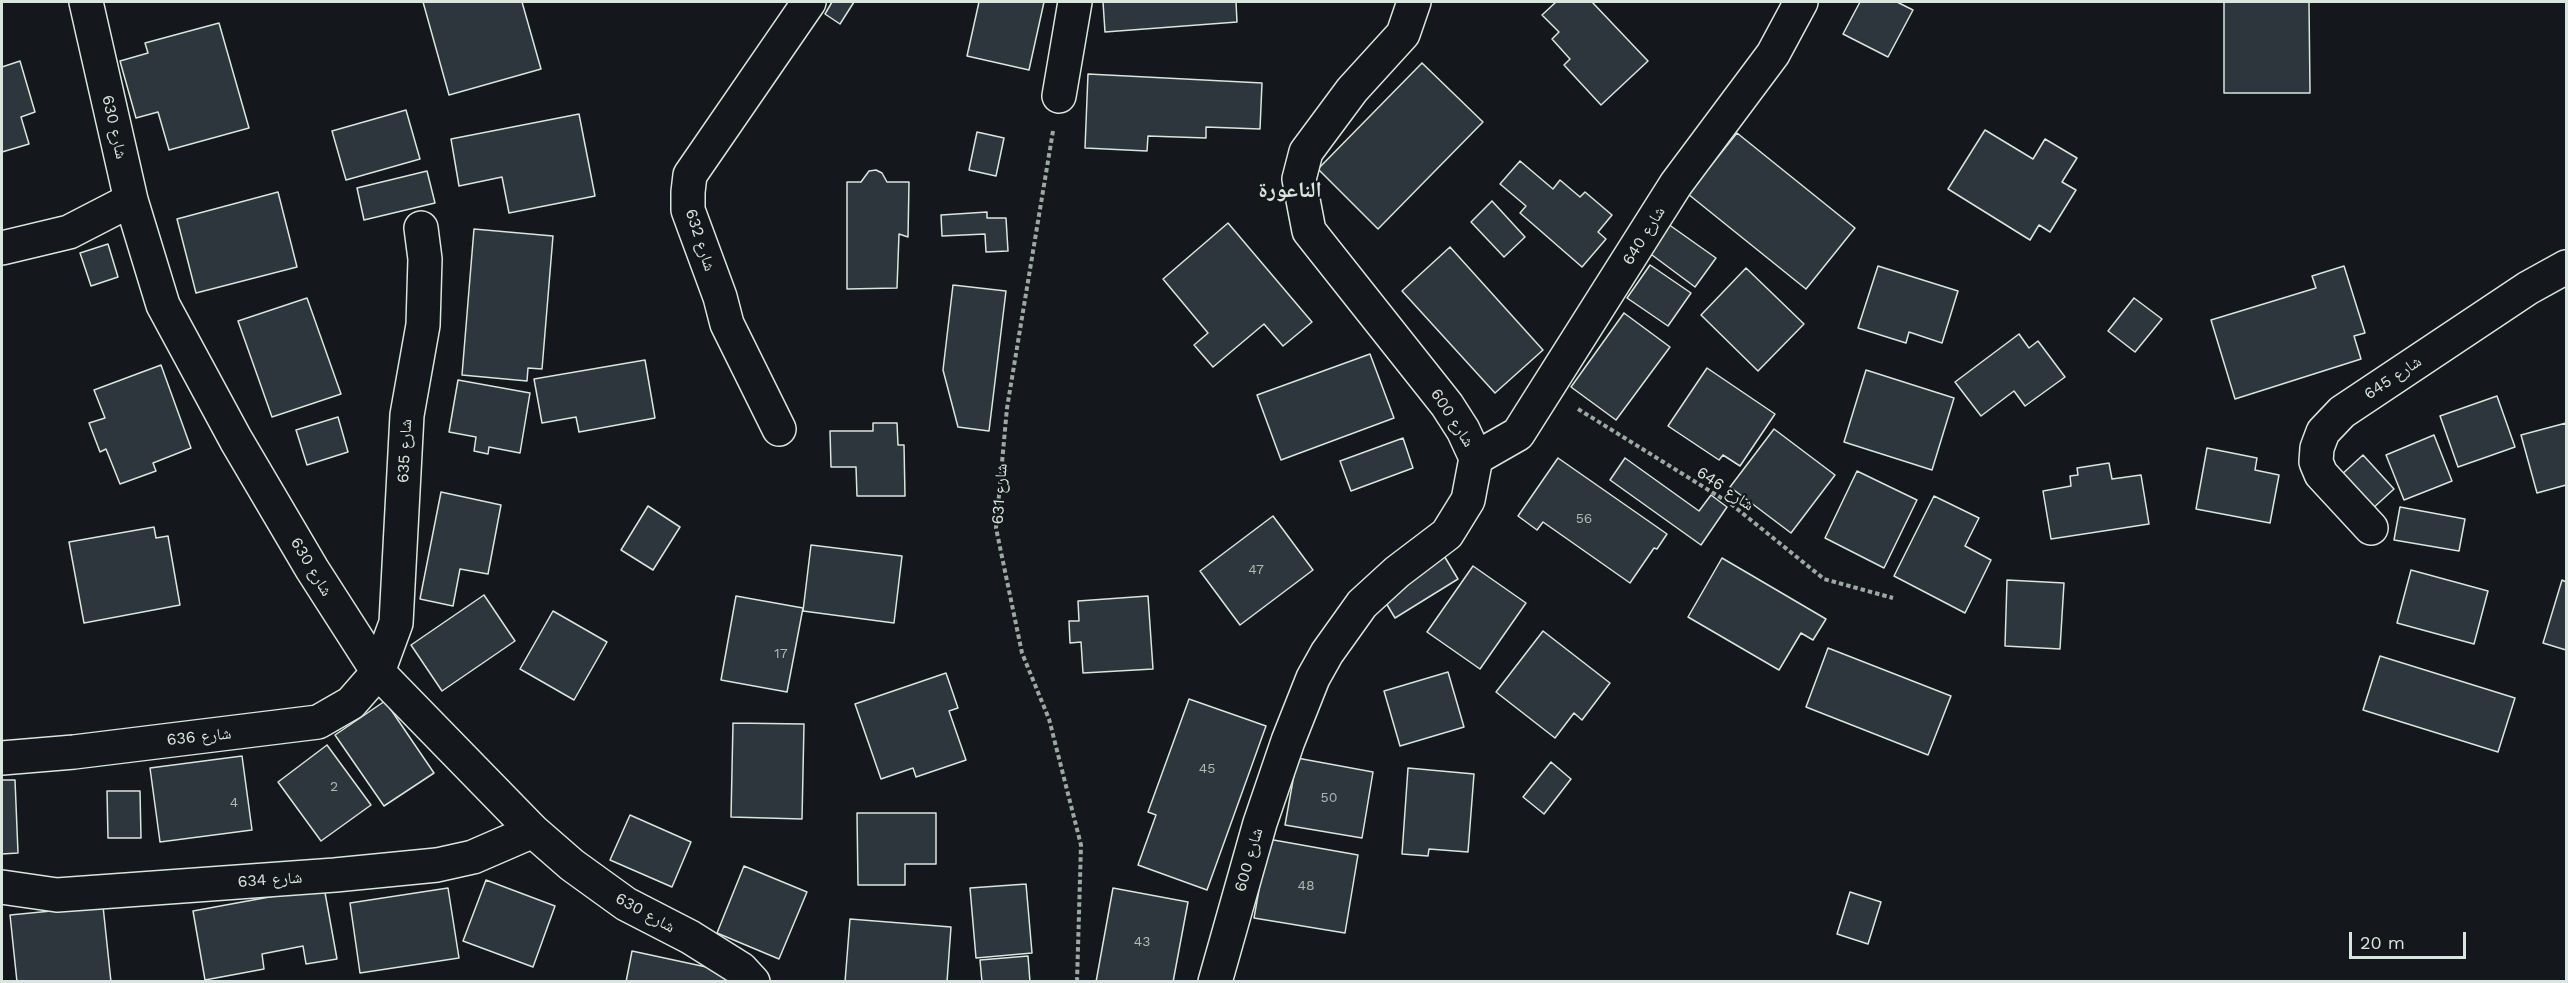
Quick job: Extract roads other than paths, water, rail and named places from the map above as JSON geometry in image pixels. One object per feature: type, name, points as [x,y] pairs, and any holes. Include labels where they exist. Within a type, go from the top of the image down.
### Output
[{"type":"street","name":"شارع 630","points":[[86,2],[130,200],[163,305],[195,367],[312,569],[378,672],[533,831],[603,889],[645,916],[690,937],[731,962],[753,981]]},
{"type":"street","name":"شارع 632","points":[[779,429],[727,324],[720,297],[688,210],[688,192],[690,175],[809,2]]},
{"type":"street","points":[[1059,96],[1075,2]]},
{"type":"street","name":"شارع 600","points":[[1215,981],[1260,824],[1287,741],[1313,678],[1327,653],[1362,604],[1397,572],[1447,534],[1468,500],[1476,458],[1447,405],[1309,231],[1299,179],[1306,152],[1352,90],[1403,34],[1414,2]]},
{"type":"street","name":"شارع 640","points":[[1476,458],[1518,434],[1676,184],[1773,54],[1801,2]]},
{"type":"street","points":[[2,248],[69,232],[130,200]]},
{"type":"street","name":"شارع 635","points":[[378,672],[396,623],[407,415],[423,325],[425,259],[421,228]]},
{"type":"street","name":"شارع 645","points":[[2372,528],[2320,474],[2316,462],[2317,448],[2323,432],[2342,412],[2528,288],[2566,267]]},
{"type":"street","name":"شارع 636","points":[[2,758],[74,752],[318,722],[351,703],[378,672]]},
{"type":"street","name":"شارع 634","points":[[2,887],[57,895],[335,875],[437,865],[473,857],[533,831]]},
{"type":"district","name":"الناعورة","points":[[1290,191]]}]
